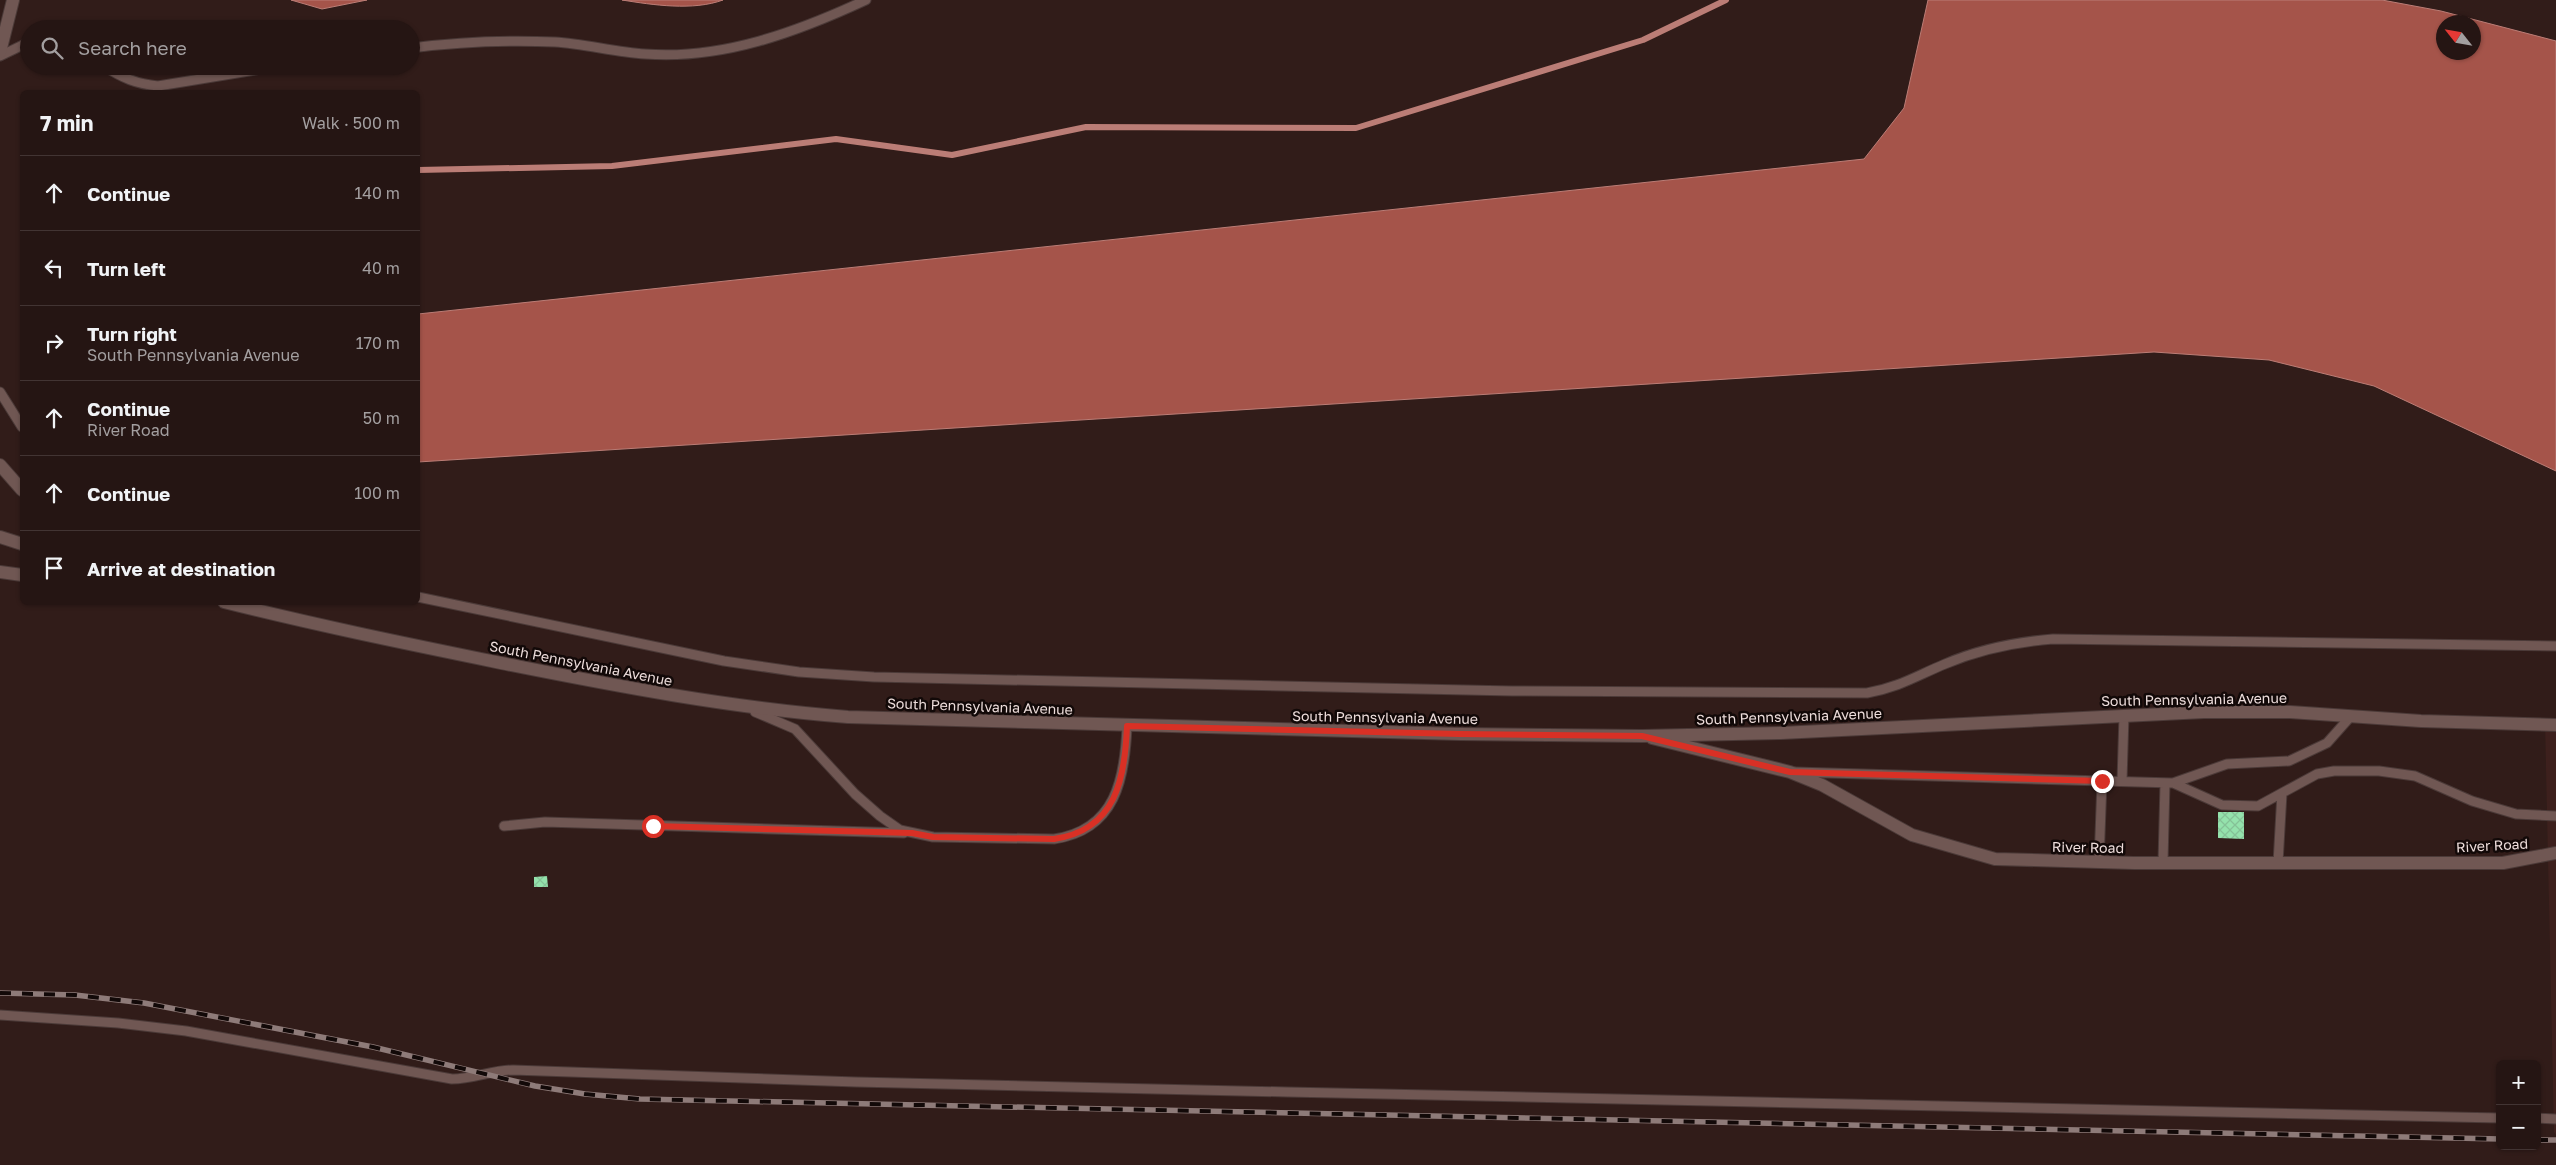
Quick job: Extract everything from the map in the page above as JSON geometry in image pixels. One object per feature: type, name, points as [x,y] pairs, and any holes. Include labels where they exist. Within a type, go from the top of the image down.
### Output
[{"type":"street","points":[[0,52],[13,0]]},
{"type":"street","points":[[0,465],[20,488]]},
{"type":"street","points":[[0,537],[20,543]]},
{"type":"street","points":[[0,572],[20,575]]},
{"type":"street","name":"South Pennsylvania Avenue","points":[[237,605],[424,647],[642,691],[731,705],[848,717],[1460,734],[1642,736],[1781,733],[2124,715],[2239,712],[2556,725]]},
{"type":"street","name":"River Road","points":[[1642,736],[1790,772],[1822,785],[1912,835],[1995,860],[2503,863],[2556,853]]},
{"type":"lane","points":[[420,47],[499,42],[556,42],[645,54],[685,54],[731,48],[772,38],[819,22],[866,0]]},
{"type":"lane","points":[[0,56],[20,46]]},
{"type":"lane","points":[[117,75],[140,84],[158,86],[225,75]]},
{"type":"lane","points":[[0,392],[20,424]]},
{"type":"lane","points":[[420,597],[724,661],[799,672],[874,678],[1512,691],[1867,693],[1910,682],[1944,664],[1979,651],[2015,642],[2053,639],[2556,646]]},
{"type":"lane","points":[[731,705],[766,715],[795,729],[856,794],[880,816],[900,830],[933,837],[1054,839],[1071,837],[1096,821],[1118,790],[1126,762],[1127,726]]},
{"type":"lane","points":[[2122,781],[2124,715]]},
{"type":"lane","points":[[2169,783],[2227,764],[2288,761],[2327,743],[2351,716]]},
{"type":"lane","points":[[1790,772],[2169,783],[2222,805],[2258,806],[2317,774],[2334,770],[2379,771],[2415,776],[2472,801],[2516,814],[2556,816]]},
{"type":"lane","points":[[2099,862],[2102,781]]},
{"type":"lane","points":[[2163,862],[2169,783]]},
{"type":"lane","points":[[2278,863],[2282,793]]},
{"type":"lane","points":[[504,826],[545,822],[912,833]]},
{"type":"lane","points":[[0,1015],[118,1023],[186,1031],[452,1079],[474,1077],[495,1070],[522,1070],[846,1081],[2496,1118]]},
{"type":"lane","points":[[2541,1118],[2556,1119]]},
{"type":"shaded area","points":[[291,0],[367,0],[322,9]]},
{"type":"shaded area","points":[[622,0],[723,0],[686,6]]},
{"type":"shaded area","points":[[1928,0],[2382,0],[2456,15],[2436,15],[2436,60],[2481,60],[2481,21],[2556,41],[2556,471],[2374,386],[2269,360],[2154,352],[420,462],[420,314],[1864,159],[1904,108]]},
{"type":"shaded area","points":[[2556,720],[2556,1135],[2554,1132],[2545,721]]},
{"type":"building","points":[[2218,812],[2244,812],[2244,839],[2218,838]]},
{"type":"building","points":[[547,876],[548,887],[534,887],[534,877]]},
{"type":"waterway","points":[[420,170],[612,166],[836,139],[952,155],[1086,127],[1356,128],[1643,40],[1726,0]]},
{"type":"railway","points":[[0,993],[75,995],[144,1003],[373,1047],[535,1086],[585,1094],[640,1099],[2496,1139]]},
{"type":"railway","points":[[2541,1140],[2556,1140]]},
{"type":"route","points":[[653,826],[747,827],[912,833],[933,837],[1054,839],[1071,837],[1096,821],[1118,790],[1126,762],[1127,726],[1460,734],[1642,736],[1790,772],[2102,781]]}]
